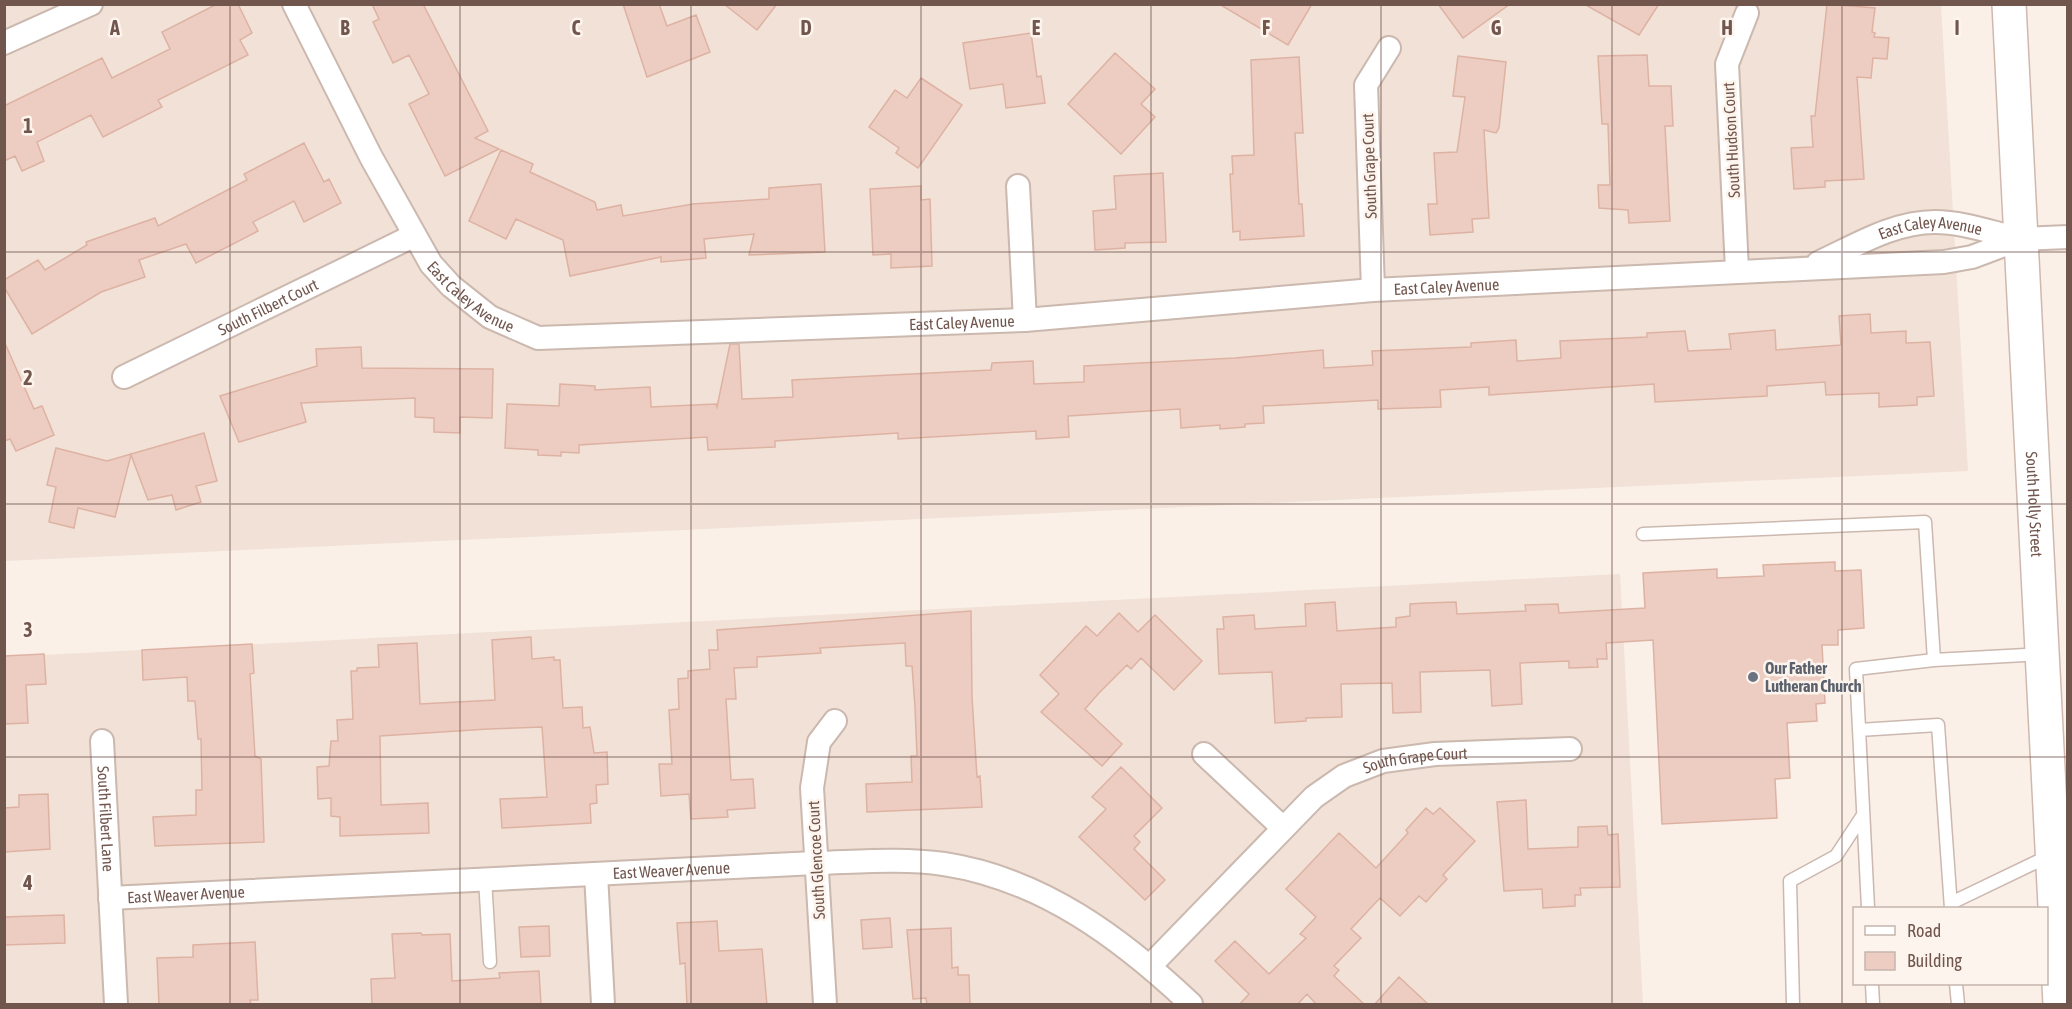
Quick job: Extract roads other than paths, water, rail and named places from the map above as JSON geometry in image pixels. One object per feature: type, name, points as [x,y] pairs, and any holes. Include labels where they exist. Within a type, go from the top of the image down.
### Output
[{"type":"main road","name":"South Holly Street","points":[[2009,4],[2052,854],[2052,949],[2060,1005]]},
{"type":"street","points":[[4,43],[91,4]]},
{"type":"street","name":"East Caley Avenue","points":[[294,4],[413,236],[431,264],[451,286],[490,317],[538,338],[1025,320],[1373,290],[1737,270],[1944,262],[1972,257],[2020,240],[2067,237]]},
{"type":"street","name":"South Hudson Court","points":[[1737,270],[1727,64],[1748,13]]},
{"type":"street","name":"South Grape Court","points":[[1373,290],[1366,85],[1389,48]]},
{"type":"street","points":[[1018,186],[1025,320]]},
{"type":"street","name":"East Caley Avenue","points":[[1811,267],[1886,231],[1908,224],[1934,222],[1958,224],[2020,240]]},
{"type":"street","name":"South Filbert Court","points":[[124,377],[413,236]]},
{"type":"street","name":"South Glencoe Court","points":[[825,1005],[812,788],[814,760],[819,742],[835,721]]},
{"type":"street","name":"South Filbert Lane","points":[[102,741],[116,1005]]},
{"type":"street","name":"South Grape Court","points":[[1150,966],[1282,827],[1314,796],[1344,776],[1383,761],[1435,754],[1570,749]]},
{"type":"street","points":[[1204,754],[1282,827]]},
{"type":"street","name":"East Weaver Avenue","points":[[110,898],[815,863],[898,861],[943,864],[983,872],[1018,883],[1082,915],[1150,966],[1191,1005]]},
{"type":"street","points":[[596,874],[603,1005]]},
{"type":"lane","points":[[1643,534],[1925,522],[1934,660]]},
{"type":"lane","points":[[1868,907],[1856,669],[1934,660],[2042,653]]},
{"type":"lane","points":[[1859,730],[1938,725],[1951,906],[2052,854]]},
{"type":"lane","points":[[1794,1005],[1790,881],[1836,856],[1863,815]]},
{"type":"lane","points":[[485,879],[490,962]]},
{"type":"lane","points":[[1872,985],[1874,1005]]},
{"type":"lane","points":[[1956,985],[1958,1005]]},
{"type":"place","name":"Our Father Lutheran Church","points":[[1753,677]]}]
